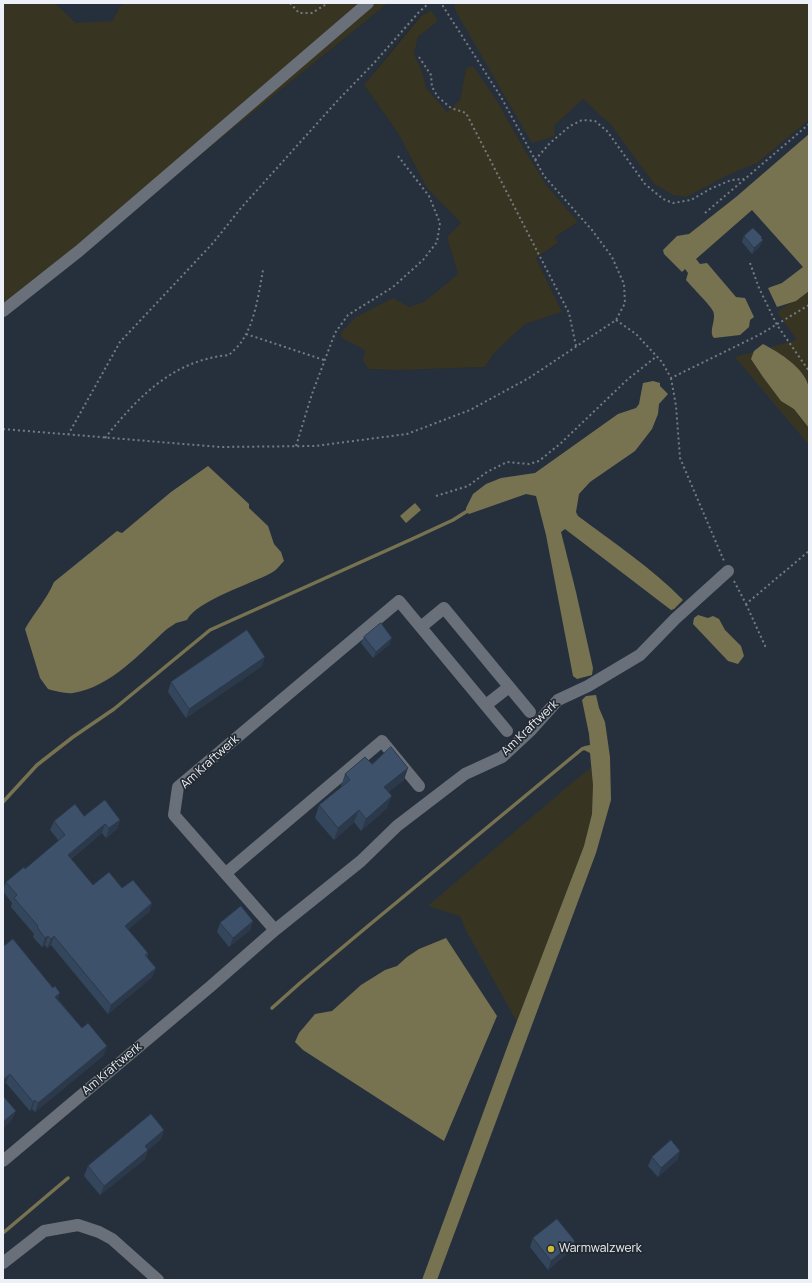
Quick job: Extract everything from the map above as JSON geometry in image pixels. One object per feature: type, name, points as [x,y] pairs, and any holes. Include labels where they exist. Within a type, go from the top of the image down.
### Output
[{"type":"street","points":[[3,311],[79,251],[368,3]]},
{"type":"street","name":"Am Kraftwerk","points":[[3,1161],[211,986],[275,930],[361,861],[397,826],[466,774],[502,757],[531,730],[558,700],[588,686],[640,655],[675,619],[728,571]]},
{"type":"street","name":"Am Kraftwerk","points":[[275,930],[174,815],[178,787],[399,601],[421,627]]},
{"type":"street","points":[[507,731],[421,627],[444,608],[530,712]]},
{"type":"street","points":[[486,706],[509,687]]},
{"type":"street","points":[[226,873],[382,742],[419,786]]},
{"type":"street","points":[[3,1263],[44,1231],[78,1225],[100,1232],[112,1239],[158,1280]]},
{"type":"path","points":[[290,3],[299,13],[312,13],[328,3]]},
{"type":"path","points":[[68,435],[120,342],[213,243],[241,208],[339,99],[374,63],[418,12],[429,3]]},
{"type":"path","points":[[3,429],[220,447],[315,446],[407,434],[470,410],[529,378],[616,320],[625,303],[624,284],[612,257],[592,230],[544,176],[500,97],[442,3]]},
{"type":"path","points":[[419,57],[430,75],[432,87],[438,96],[451,108],[466,113],[570,313],[576,347]]},
{"type":"path","points":[[535,160],[550,143],[570,126],[582,120],[595,121],[607,131],[645,184],[663,199],[673,203],[691,200],[710,189],[731,180],[744,180]]},
{"type":"path","points":[[705,213],[809,124]]},
{"type":"path","points":[[296,446],[312,394],[335,333],[348,315],[393,287],[423,260],[437,242],[440,223],[429,196],[398,156]]},
{"type":"path","points":[[750,263],[759,288],[777,325],[809,371]]},
{"type":"path","points":[[105,438],[126,412],[154,385],[184,367],[212,356],[229,355],[242,342],[258,301],[263,270]]},
{"type":"path","points":[[671,378],[777,325],[809,306]]},
{"type":"path","points":[[616,320],[636,334],[657,356],[671,378],[676,406],[680,458],[728,571],[746,604],[766,648]]},
{"type":"path","points":[[246,334],[324,360]]},
{"type":"path","points":[[436,496],[468,486],[487,472],[507,462],[529,464],[539,461],[561,443],[628,379],[657,356]]},
{"type":"path","points":[[746,604],[809,551]]},
{"type":"shaded area","points":[[3,3],[55,3],[76,23],[112,21],[122,3],[388,3],[3,315]]},
{"type":"shaded area","points":[[55,3],[122,3],[112,21],[76,23]]},
{"type":"shaded area","points":[[388,3],[455,3],[454,9],[554,126],[583,99],[611,125],[654,184],[726,176],[757,163],[809,120],[809,1280],[3,1280],[3,315]],"holes":[[[431,10],[438,21],[418,37],[414,54],[422,71],[426,88],[447,112],[460,100],[466,68],[497,101],[547,186],[578,222],[555,237],[558,244],[536,258],[562,312],[525,324],[494,353],[485,367],[399,370],[370,369],[365,350],[409,307],[424,302],[458,274],[447,237],[461,223],[427,188],[398,133],[364,85],[420,16]]]},
{"type":"shaded area","points":[[455,3],[809,3],[809,120],[757,163],[726,176],[686,197],[673,195],[654,184],[611,125],[583,99],[554,126],[555,136],[532,143],[454,8]]},
{"type":"shaded area","points":[[431,10],[438,21],[418,37],[414,54],[422,71],[426,88],[447,112],[460,100],[466,68],[473,66],[497,101],[547,186],[578,222],[555,237],[558,243],[536,258],[562,312],[525,324],[494,353],[485,367],[399,370],[369,369],[363,361],[365,350],[342,338],[341,333],[355,318],[393,298],[409,307],[424,302],[458,274],[447,237],[461,223],[427,188],[398,133],[364,85],[421,16]]},
{"type":"shaded area","points":[[809,134],[809,291],[796,301],[777,307],[768,288],[782,283],[803,267],[752,210],[696,259],[700,264],[707,263],[736,297],[745,298],[754,317],[750,320],[749,327],[740,335],[714,338],[712,335],[714,318],[713,311],[686,280],[688,273],[685,269],[682,272],[664,254],[663,250],[677,236],[689,234],[736,197]]},
{"type":"shaded area","points":[[809,290],[809,445],[735,357],[797,340],[777,312]]},
{"type":"shaded area","points":[[763,344],[791,362],[803,374],[807,381],[810,397],[809,428],[794,409],[781,401],[751,359],[754,351]]},
{"type":"shaded area","points":[[653,381],[660,383],[660,386],[668,394],[659,404],[658,414],[652,429],[635,451],[590,482],[579,494],[576,512],[578,516],[646,566],[683,600],[671,610],[565,529],[561,532],[593,668],[592,675],[577,679],[573,676],[546,535],[536,496],[526,494],[469,514],[466,512],[466,508],[473,494],[486,484],[501,478],[535,473],[618,414],[636,408],[639,404],[643,383]]},
{"type":"shaded area","points":[[208,466],[249,504],[249,508],[268,526],[274,544],[281,552],[284,561],[273,572],[201,606],[192,613],[187,620],[176,623],[167,629],[124,668],[100,684],[87,690],[73,693],[64,693],[48,689],[40,678],[25,629],[54,582],[117,531],[122,533],[171,492]]},
{"type":"shaded area","points":[[415,503],[421,510],[406,523],[400,516]]},
{"type":"shaded area","points":[[698,615],[708,618],[713,616],[719,619],[725,630],[741,646],[744,656],[738,664],[728,661],[693,624],[694,618]]},
{"type":"shaded area","points":[[596,695],[599,708],[605,722],[610,757],[611,800],[596,853],[437,1280],[422,1280],[509,1042],[584,846],[592,814],[593,785],[590,753],[582,749],[585,746],[590,745],[582,700],[586,696]]},
{"type":"shaded area","points":[[591,768],[593,785],[592,814],[584,846],[517,1022],[468,934],[460,916],[428,906]]},
{"type":"shaded area","points":[[446,938],[497,1016],[444,1141],[303,1050],[295,1042],[299,1033],[315,1014],[332,1011],[361,985],[385,970],[397,966],[419,949]]},
{"type":"building","points":[[753,228],[763,240],[754,248],[744,236]]},
{"type":"building","points":[[381,623],[392,638],[376,652],[364,637]]},
{"type":"building","points":[[247,630],[265,657],[189,709],[171,682]]},
{"type":"building","points":[[391,747],[408,768],[384,787],[392,796],[366,819],[359,810],[338,828],[319,805],[350,780],[345,774],[365,757],[372,764]]},
{"type":"building","points":[[105,800],[120,820],[109,828],[105,824],[68,855],[93,885],[109,872],[122,888],[133,880],[152,903],[125,926],[148,953],[145,955],[156,968],[111,1005],[54,936],[51,939],[48,936],[45,938],[37,927],[38,926],[14,898],[17,895],[6,882],[24,867],[25,869],[65,835],[54,821],[75,804],[84,816]]},
{"type":"building","points":[[241,906],[253,921],[233,938],[220,923]]},
{"type":"building","points":[[13,939],[53,988],[55,986],[60,993],[55,997],[82,1028],[88,1023],[107,1046],[38,1103],[35,1100],[33,1102],[10,1074],[3,1080],[3,947]]},
{"type":"building","points":[[3,1096],[16,1111],[3,1122]]},
{"type":"building","points":[[151,1114],[164,1130],[145,1146],[148,1150],[104,1186],[88,1166]]},
{"type":"building","points":[[671,1140],[680,1151],[661,1168],[652,1157]]},
{"type":"building","name":"Warmwalzwerk","points":[[557,1219],[575,1241],[551,1261],[533,1238]]},
{"type":"waterway","points":[[3,802],[37,765],[73,737],[114,709],[210,630],[412,539],[453,520],[469,510]]},
{"type":"waterway","points":[[272,1008],[368,926],[585,748]]},
{"type":"waterway","points":[[3,1233],[68,1178]]},
{"type":"place","name":"Warmwalzwerk","points":[[551,1249]]}]
